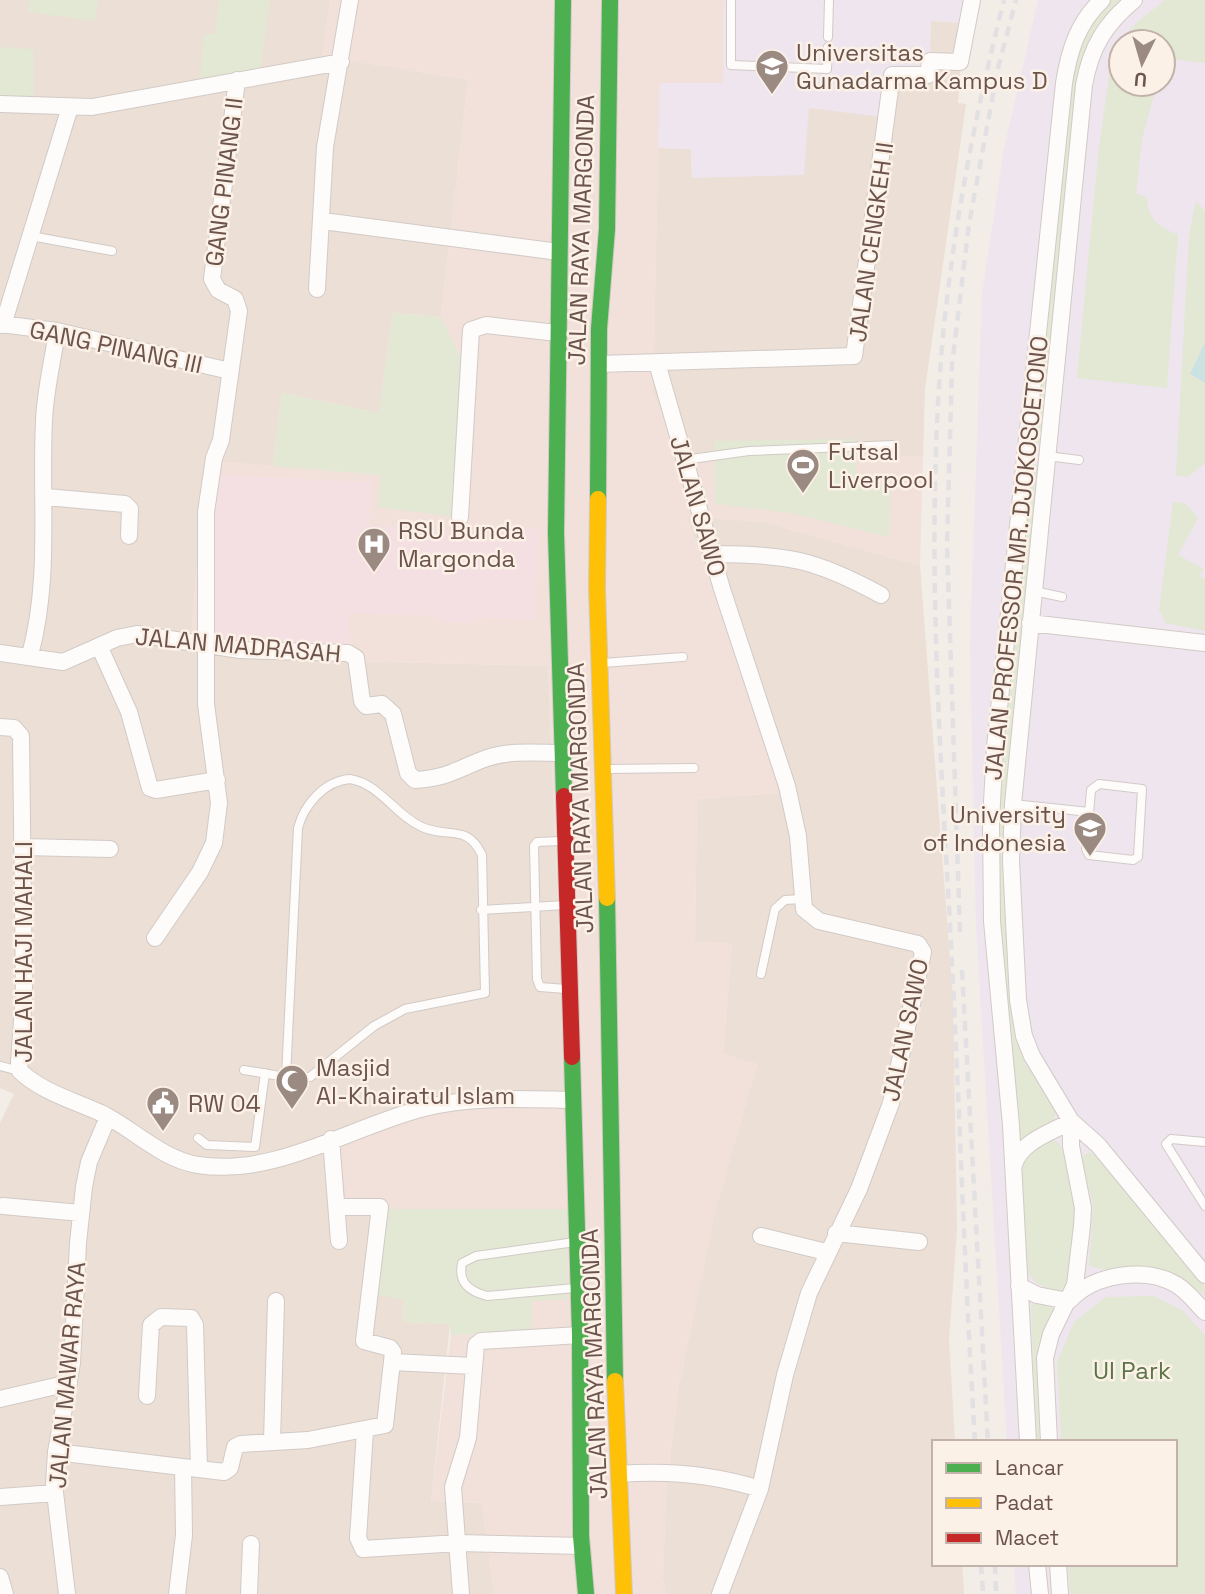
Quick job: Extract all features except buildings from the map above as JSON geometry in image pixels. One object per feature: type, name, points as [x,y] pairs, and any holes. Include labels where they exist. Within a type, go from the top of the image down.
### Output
[{"type":"main road","name":"JALAN RAYA MARGONDA","points":[[563,0],[556,533],[566,886],[581,906],[568,923],[582,1546],[586,1594]]},
{"type":"main road","name":"JALAN RAYA MARGONDA","points":[[610,0],[607,229],[599,364],[599,663],[604,894],[611,1040],[613,1312],[624,1594]]},
{"type":"main road","points":[[581,906],[598,900],[604,894]]},
{"type":"main road","points":[[581,906],[606,919]]},
{"type":"street","points":[[317,289],[323,220],[325,147],[350,0]]},
{"type":"street","name":"JALAN CENGKEH II","points":[[657,363],[854,356],[892,75],[928,75],[930,61],[960,62],[972,0]]},
{"type":"street","name":"JALAN PROFESSOR MR. DJOKOSOETONO","points":[[1028,1440],[1013,1168],[992,921],[990,847],[995,747],[1027,453],[1054,160],[1069,53],[1079,31],[1102,0]]},
{"type":"street","name":"JALAN PROFESSOR MR. DJOKOSOETONO","points":[[1134,0],[1105,28],[1089,58],[1030,622],[1013,804],[1011,887],[1018,1000],[1024,1036],[1046,1083],[1071,1121],[1098,1145],[1205,1275]]},
{"type":"street","points":[[237,79],[341,62]]},
{"type":"street","name":"GANG PINANG II","points":[[0,104],[70,107],[134,100],[237,79],[212,285],[238,305],[221,440],[214,458],[206,512],[206,704],[219,803],[214,843],[200,872],[155,939]]},
{"type":"street","name":"GANG PINANG III","points":[[70,107],[1,325],[57,331],[230,371]]},
{"type":"street","points":[[323,220],[559,252]]},
{"type":"street","points":[[460,516],[471,330],[486,325],[557,333]]},
{"type":"street","points":[[30,655],[42,590],[46,497],[44,419],[57,331]]},
{"type":"street","points":[[599,364],[657,363]]},
{"type":"street","name":"JALAN SAWO","points":[[657,363],[712,554],[787,786],[798,836],[802,900],[806,913],[812,918],[918,944],[923,952],[891,1103],[863,1180],[808,1293],[795,1336],[760,1489],[720,1594]]},
{"type":"street","points":[[1027,453],[1047,456]]},
{"type":"street","points":[[46,497],[125,504],[130,509],[129,536]]},
{"type":"street","points":[[712,554],[795,558],[836,570],[881,595]]},
{"type":"street","points":[[1030,622],[1205,643]]},
{"type":"street","name":"JALAN MADRASAH","points":[[0,653],[30,655],[63,662],[100,648],[117,638],[136,634],[206,646],[353,655],[358,664],[362,701],[366,706],[388,706],[408,773],[415,780],[455,774],[488,758],[503,755],[563,753]]},
{"type":"street","points":[[100,648],[120,685],[151,789],[217,780]]},
{"type":"street","name":"JALAN HAJI MAHALI","points":[[0,727],[14,728],[21,736],[24,994],[20,1071],[34,1082],[108,1117],[170,1155],[200,1166],[261,1163],[422,1109],[453,1102],[514,1098],[572,1100]]},
{"type":"street","points":[[23,847],[110,849]]},
{"type":"street","name":"JALAN MAWAR RAYA","points":[[66,1594],[55,1493],[57,1452],[69,1382],[81,1213],[89,1163],[108,1117]]},
{"type":"street","points":[[1013,1168],[1017,1155],[1026,1147],[1071,1121]]},
{"type":"street","points":[[1049,1440],[1045,1358],[1051,1334],[1068,1301],[1079,1270],[1083,1226],[1083,1208],[1071,1146],[1071,1121]]},
{"type":"street","points":[[331,1139],[339,1241]]},
{"type":"street","points":[[3,1206],[81,1213]]},
{"type":"street","points":[[57,1452],[228,1471],[235,1447],[248,1442],[381,1428],[386,1422],[392,1357],[390,1348],[365,1341],[380,1207],[338,1207]]},
{"type":"street","points":[[836,1233],[919,1242]]},
{"type":"street","points":[[761,1236],[826,1252]]},
{"type":"street","points":[[1068,1301],[1088,1284],[1104,1278],[1145,1276],[1176,1285],[1205,1312]]},
{"type":"street","points":[[1019,1286],[1037,1295],[1068,1301]]},
{"type":"street","points":[[272,1441],[276,1301]]},
{"type":"street","points":[[147,1396],[151,1325],[162,1317],[191,1318],[195,1325],[191,1468],[177,1594]]},
{"type":"street","points":[[461,1594],[454,1478],[467,1444],[475,1346],[481,1341],[579,1335]]},
{"type":"street","points":[[392,1357],[473,1366]]},
{"type":"street","points":[[0,1399],[69,1382]]},
{"type":"street","points":[[365,1431],[360,1547],[367,1550],[459,1543],[582,1546]]},
{"type":"street","points":[[619,1474],[676,1471],[720,1478],[760,1489]]},
{"type":"street","points":[[0,1497],[55,1493]]},
{"type":"street","points":[[249,1594],[251,1544]]},
{"type":"street","points":[[1037,1566],[1040,1594]]},
{"type":"street","points":[[1058,1566],[1060,1594]]},
{"type":"street","points":[[0,1577],[5,1594]]},
{"type":"lane","points":[[731,0],[731,65],[827,68],[830,0]]},
{"type":"lane","points":[[31,236],[112,251]]},
{"type":"lane","points":[[684,460],[749,452],[894,445]]},
{"type":"lane","points":[[1047,456],[1079,460]]},
{"type":"lane","points":[[1034,591],[1062,597]]},
{"type":"lane","points":[[599,663],[683,657]]},
{"type":"lane","points":[[602,769],[695,768]]},
{"type":"lane","points":[[244,1070],[286,1077],[310,1076],[374,1026],[405,1009],[485,993],[481,910],[482,855],[468,835],[423,828],[361,780],[340,780],[328,786],[303,812],[298,828],[286,1077]]},
{"type":"lane","points":[[1099,784],[1142,789],[1138,856],[1133,860],[1117,860],[1089,855],[1086,843],[1089,812],[1091,790],[1099,784]]},
{"type":"lane","points":[[1013,804],[1089,812]]},
{"type":"lane","points":[[565,841],[535,843],[534,907],[537,983],[540,987],[569,989]]},
{"type":"lane","points":[[761,974],[773,913],[785,900],[802,900]]},
{"type":"lane","points":[[481,910],[581,906]]},
{"type":"lane","points":[[0,1066],[20,1071]]},
{"type":"lane","points":[[198,1138],[207,1145],[255,1147],[265,1073]]},
{"type":"lane","points":[[1205,1142],[1171,1139],[1166,1143],[1205,1206]]},
{"type":"lane","points":[[576,1242],[477,1256],[462,1263],[460,1275],[465,1285],[474,1293],[487,1296],[578,1288]]},
{"type":"shaded area","points":[[0,0],[330,0],[323,56],[468,80],[441,317],[393,313],[379,413],[282,393],[273,466],[205,461],[190,652],[344,661],[548,666],[566,1106],[376,1200],[404,1299],[403,1322],[450,1324],[431,1501],[482,1503],[494,1594],[0,1594],[0,1123],[14,1094],[0,1088]]},
{"type":"shaded area","points":[[330,0],[724,0],[723,83],[660,83],[653,392],[679,454],[923,456],[920,566],[764,522],[686,517],[726,624],[766,714],[778,793],[697,799],[695,941],[732,944],[723,1053],[757,1064],[714,1215],[678,1390],[666,1491],[663,1580],[666,1594],[494,1594],[482,1503],[431,1501],[451,1335],[530,1332],[383,1209],[346,1203],[339,1138],[431,1111],[471,1106],[565,1106],[548,666],[344,661],[190,652],[205,460],[382,475],[464,365],[441,317],[468,80],[322,56]]},
{"type":"shaded area","name":"Universitas Gunadarma Kampus D","points":[[724,0],[968,0],[964,23],[931,21],[929,78],[888,77],[881,117],[809,108],[804,175],[692,178],[691,149],[658,148],[660,83],[723,83]]},
{"type":"shaded area","name":"University of Indonesia","points":[[1038,0],[1205,0],[1205,1594],[1016,1594],[1014,1566],[1177,1566],[1177,1440],[1007,1440],[976,926],[970,644],[982,294],[1004,149]]},
{"type":"shaded area","points":[[931,21],[964,23],[958,103],[966,104],[925,389],[923,456],[679,454],[653,392],[658,148],[691,149],[692,178],[809,108],[888,77],[929,78]]},
{"type":"shaded area","name":"RSU Bunda Margonda","points":[[216,475],[372,482],[369,525],[498,535],[498,526],[539,529],[534,620],[473,617],[472,624],[437,621],[437,616],[348,613],[352,651],[209,640]]},
{"type":"shaded area","points":[[686,516],[764,522],[920,566],[953,999],[957,1230],[949,1339],[955,1440],[932,1440],[932,1566],[962,1566],[964,1594],[666,1594],[663,1580],[666,1491],[678,1390],[714,1215],[757,1064],[723,1054],[732,944],[695,942],[697,799],[778,793],[726,624]]},
{"type":"green space","points":[[30,0],[98,0],[95,21],[27,12]]},
{"type":"green space","points":[[219,0],[270,0],[260,71],[200,79],[204,35],[215,33]]},
{"type":"green space","points":[[1111,0],[1123,0],[1105,18],[1092,37],[1077,83],[1041,441],[1036,446],[1069,84],[1083,34]]},
{"type":"green space","points":[[1165,0],[1205,0],[1205,63],[1177,60],[1177,28],[1132,28]]},
{"type":"green space","points":[[0,47],[33,49],[34,101],[0,101]]},
{"type":"green space","points":[[1107,90],[1107,98],[1153,98],[1142,139],[1136,194],[1147,197],[1149,211],[1155,221],[1178,234],[1167,388],[1077,378],[1098,156]]},
{"type":"green space","points":[[1196,201],[1205,211],[1205,342],[1190,374],[1205,383],[1205,463],[1188,477],[1176,475],[1189,235]]},
{"type":"green space","points":[[393,313],[441,317],[464,365],[464,518],[378,507],[381,475],[273,466],[282,393],[379,413]]},
{"type":"green space","name":"Futsal Liverpool","points":[[856,439],[856,485],[891,485],[889,537],[791,513],[715,504],[714,441]]},
{"type":"green space","points":[[1035,464],[1040,468],[1008,784],[1016,1030],[1024,1062],[1056,1109],[1054,1122],[1020,1143],[998,921],[998,822],[1030,472]]},
{"type":"green space","points":[[1173,502],[1185,503],[1198,518],[1178,555],[1204,569],[1199,576],[1205,579],[1205,631],[1166,623],[1159,610]]},
{"type":"green space","points":[[1051,1141],[1057,1141],[1064,1151],[1076,1208],[1068,1286],[1055,1292],[1036,1283],[1028,1273],[1021,1175],[1031,1154]]},
{"type":"green space","points":[[1090,1152],[1103,1163],[1205,1287],[1205,1296],[1179,1279],[1159,1273],[1089,1265],[1093,1205],[1082,1160],[1084,1155]]},
{"type":"green space","points":[[383,1209],[568,1209],[567,1299],[532,1301],[531,1332],[451,1335],[450,1324],[403,1322],[404,1299],[373,1295]]},
{"type":"green space","name":"UI Park","points":[[1154,1296],[1182,1310],[1205,1335],[1205,1594],[1070,1594],[1068,1566],[1177,1566],[1177,1440],[1061,1440],[1057,1362],[1074,1322],[1106,1297]]},
{"type":"green space","points":[[1037,1302],[1056,1309],[1044,1440],[1036,1440],[1031,1306]]},
{"type":"water","points":[[1205,342],[1205,383],[1190,374]]},
{"type":"railway","points":[[975,1440],[939,727],[935,492],[937,414],[953,251],[975,125],[1004,0]]},
{"type":"railway","points":[[960,932],[947,546],[952,365],[969,224],[998,68],[1016,0]]},
{"type":"railway","points":[[962,970],[988,1440]]},
{"type":"railway","points":[[981,1566],[983,1594]]},
{"type":"railway","points":[[995,1566],[996,1594]]},
{"type":"traffic: fast","points":[[563,0],[556,533],[564,796]]},
{"type":"traffic: fast","points":[[598,499],[599,329],[607,229],[610,0]]},
{"type":"traffic: fast","points":[[607,898],[615,1381]]},
{"type":"traffic: fast","points":[[572,1057],[580,1335],[581,1536],[586,1594]]},
{"type":"traffic: slow","points":[[598,499],[597,588],[607,898]]},
{"type":"traffic: slow","points":[[615,1381],[624,1594]]},
{"type":"traffic: jam","points":[[564,796],[572,1057]]},
{"type":"place","name":"Universitas Gunadarma Kampus D","points":[[772,96]]},
{"type":"place","name":"Futsal Liverpool","points":[[803,495]]},
{"type":"place","name":"RSU Bunda Margonda","points":[[374,574]]},
{"type":"place","name":"University of Indonesia","points":[[1090,858]]},
{"type":"place","name":"Masjid Al-Khairatul Islam","points":[[292,1111]]},
{"type":"place","name":"RW 04","points":[[163,1133]]}]
